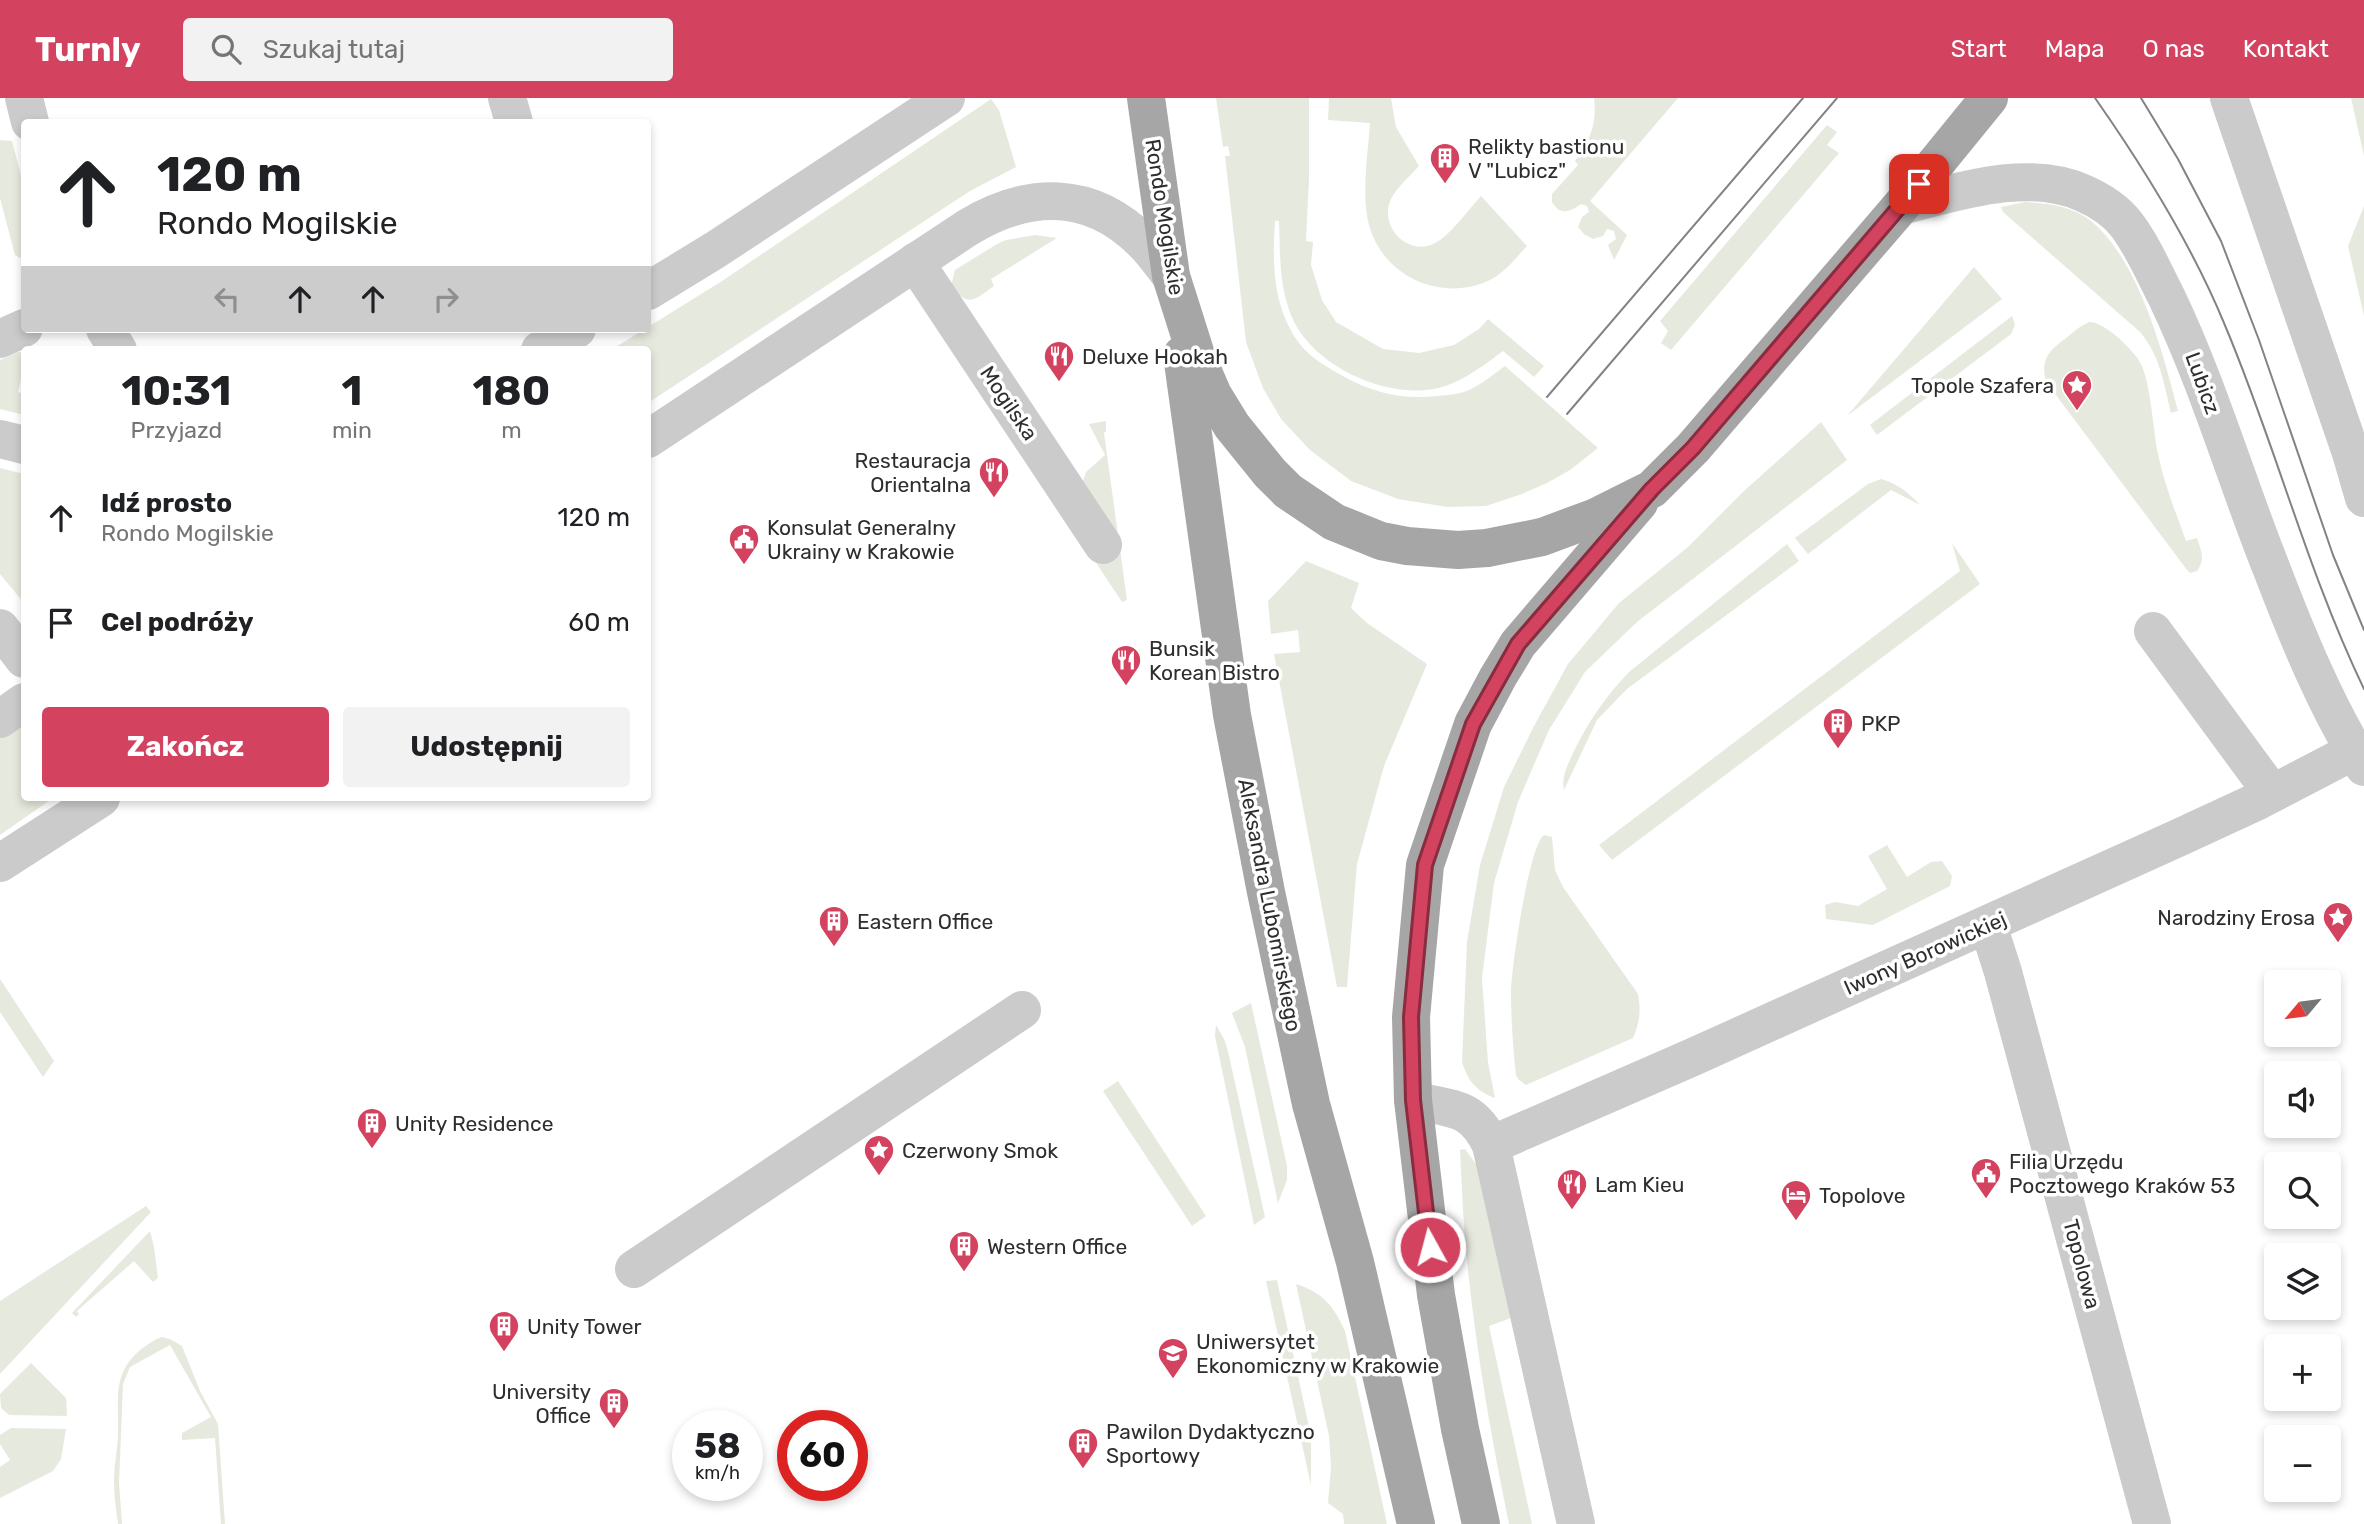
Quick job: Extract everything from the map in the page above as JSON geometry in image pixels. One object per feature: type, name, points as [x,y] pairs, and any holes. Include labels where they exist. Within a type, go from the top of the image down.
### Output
[{"type":"main road","name":"Rondo Mogilskie","points":[[1146,98],[1171,276],[1197,358],[1213,395],[1232,426],[1269,473],[1308,506],[1356,532],[1381,541],[1458,550],[1515,544],[1570,528],[1652,489],[1693,448],[1989,98]]},
{"type":"main road","name":"Aleksandra Lubomirskiego","points":[[1171,276],[1232,715],[1258,851],[1311,1104],[1355,1262],[1416,1524]]},
{"type":"main road","points":[[1481,1524],[1460,1429],[1436,1295],[1413,1100],[1411,1017],[1425,865],[1473,724],[1518,644],[1652,489]]},
{"type":"street","points":[[24,98],[29,119]]},
{"type":"street","points":[[507,98],[513,119]]},
{"type":"street","points":[[651,289],[946,98]]},
{"type":"street","points":[[2229,98],[2364,498]]},
{"type":"street","name":"Lubicz","points":[[1901,205],[1976,188],[2023,182],[2052,182],[2103,203],[2124,222],[2142,248],[2191,349],[2306,658],[2359,759]]},
{"type":"street","points":[[651,437],[991,214],[1030,202],[1063,201],[1078,204],[1105,215],[1143,242],[1171,276]]},
{"type":"street","name":"Mogilska","points":[[915,262],[1103,545]]},
{"type":"street","points":[[0,339],[21,329]]},
{"type":"street","points":[[547,346],[570,333]]},
{"type":"street","points":[[0,439],[21,444]]},
{"type":"street","points":[[0,628],[21,655]]},
{"type":"street","points":[[2153,631],[2272,793]]},
{"type":"street","points":[[0,719],[21,704]]},
{"type":"street","name":"Iwony Borowickiej","points":[[1491,1145],[1988,925],[2272,793],[2359,759]]},
{"type":"street","points":[[0,863],[96,801]]},
{"type":"street","name":"Topolowa","points":[[1988,925],[2007,985],[2152,1524]]},
{"type":"street","points":[[634,1269],[1022,1010]]},
{"type":"street","points":[[1413,1100],[1467,1113],[1478,1122],[1491,1145],[1576,1524]]},
{"type":"shaded area","points":[[1216,98],[1309,98],[1306,241],[1313,242],[1311,265],[1322,300],[1336,322],[1383,349],[1419,353],[1454,345],[1479,329],[1488,319],[1544,366],[1534,377],[1503,351],[1471,374],[1444,387],[1414,390],[1372,383],[1351,374],[1315,349],[1301,333],[1291,315],[1282,281],[1279,221],[1275,221],[1274,269],[1279,300],[1290,329],[1308,353],[1353,381],[1388,394],[1412,397],[1442,396],[1474,388],[1505,366],[1598,448],[1570,470],[1522,494],[1486,506],[1447,507],[1398,499],[1351,481],[1310,450],[1281,419],[1263,388],[1246,342],[1225,156],[1230,156],[1228,146],[1223,147]]},
{"type":"shaded area","points":[[1329,98],[1391,98],[1396,127],[1419,166],[1397,190],[1388,209],[1391,227],[1403,241],[1421,247],[1437,242],[1451,231],[1481,196],[1527,246],[1497,276],[1473,286],[1435,287],[1401,272],[1387,259],[1376,243],[1369,225],[1365,188],[1370,123],[1328,120]]},
{"type":"shaded area","points":[[1594,98],[1678,98],[1590,201],[1627,235],[1614,260],[1608,245],[1616,239],[1614,231],[1607,229],[1603,236],[1593,239],[1578,227],[1582,217],[1589,212],[1587,206],[1581,204],[1569,211],[1562,211],[1552,202],[1552,194],[1578,165],[1575,161],[1593,124]]},
{"type":"shaded area","points":[[2351,98],[2364,98],[2364,156]]},
{"type":"shaded area","points":[[991,99],[999,110],[1016,167],[970,191],[651,401],[651,346],[617,346],[638,333],[651,333],[651,325],[722,281]]},
{"type":"shaded area","points":[[1827,125],[1837,132],[1827,145],[1839,153],[1671,350],[1661,343],[1668,331],[1660,321]]},
{"type":"shaded area","points":[[0,140],[12,141],[21,176],[20,258],[15,255],[0,198]]},
{"type":"shaded area","points":[[2025,202],[2051,204],[2076,212],[2091,221],[2108,238],[2123,259],[2147,309],[2178,411],[2171,413],[2157,360],[2140,332],[2003,212],[2001,207]]},
{"type":"shaded area","points":[[2364,206],[2364,316],[2348,246]]},
{"type":"shaded area","points":[[1035,235],[1057,238],[991,279],[994,286],[981,295],[972,300],[967,299],[951,286],[955,270],[997,244]]},
{"type":"shaded area","points":[[1974,267],[2002,299],[1847,416]]},
{"type":"shaded area","points":[[2012,316],[2015,325],[2011,334],[1877,435],[1870,425]]},
{"type":"shaded area","points":[[2089,322],[2102,326],[2118,337],[2141,364],[2167,487],[2186,541],[2197,538],[2201,551],[2202,559],[2197,571],[2190,573],[2187,570],[2047,383],[2044,369],[2050,353],[2059,343]]},
{"type":"shaded area","points":[[21,352],[18,392],[21,393],[21,414],[0,409],[0,360]]},
{"type":"shaded area","points":[[1106,421],[1104,433],[1127,600],[1122,602],[1093,558],[1083,481],[1086,472],[1105,455],[1089,424]]},
{"type":"shaded area","points":[[1821,422],[1847,460],[1637,622],[1585,672],[1549,730],[1518,802],[1494,883],[1482,978],[1488,1062],[1495,1098],[1488,1095],[1474,1084],[1462,1062],[1467,942],[1480,865],[1504,787],[1534,726],[1568,664],[1619,603],[1688,547],[1745,490]]},
{"type":"shaded area","points":[[0,468],[21,473],[21,599],[0,574]]},
{"type":"shaded area","points":[[1881,479],[1902,489],[1920,505],[1891,490],[1808,554],[1795,538],[1868,484]]},
{"type":"shaded area","points":[[1952,543],[1980,584],[1612,860],[1599,845],[1960,571]]},
{"type":"shaded area","points":[[1787,544],[1799,561],[1627,689],[1597,720],[1564,790],[1563,780],[1579,742],[1620,681]]},
{"type":"shaded area","points":[[1306,561],[1359,583],[1351,608],[1367,623],[1427,664],[1384,766],[1357,864],[1347,987],[1337,987],[1274,654],[1300,652],[1298,630],[1271,634],[1268,601]]},
{"type":"shaded area","points":[[21,725],[21,801],[49,801],[0,835],[0,735]]},
{"type":"shaded area","points":[[1544,835],[1552,837],[1555,870],[1563,887],[1638,994],[1639,1016],[1633,1038],[1526,1085],[1516,1075],[1511,993],[1517,936],[1527,883],[1538,844]]},
{"type":"shaded area","points":[[1887,845],[1907,877],[1931,862],[1942,861],[1952,876],[1950,886],[1873,925],[1826,919],[1825,905],[1835,902],[1858,906],[1887,889],[1868,856]]},
{"type":"shaded area","points":[[0,979],[54,1061],[43,1077],[0,1012]]},
{"type":"shaded area","points":[[1251,1003],[1287,1166],[1287,1180],[1278,1203],[1245,1047],[1232,1013]]},
{"type":"shaded area","points":[[1216,1025],[1225,1041],[1229,1056],[1265,1217],[1254,1225],[1215,1036]]},
{"type":"shaded area","points":[[1118,1081],[1206,1216],[1192,1226],[1103,1091]]},
{"type":"shaded area","points":[[1465,1149],[1478,1167],[1511,1318],[1489,1326],[1532,1524],[1509,1524],[1490,1426],[1466,1247],[1460,1150]]},
{"type":"shaded area","points":[[146,1206],[151,1212],[0,1374],[0,1301]]},
{"type":"shaded area","points":[[150,1231],[158,1278],[153,1282],[134,1261],[77,1311],[79,1314],[76,1317],[72,1313]]},
{"type":"shaded area","points":[[1277,1280],[1311,1436],[1311,1485],[1266,1281]]},
{"type":"shaded area","points":[[1296,1284],[1313,1291],[1326,1301],[1345,1331],[1387,1524],[1344,1524],[1343,1514],[1328,1503],[1331,1467],[1329,1436]]},
{"type":"shaded area","points":[[162,1337],[182,1346],[200,1391],[218,1424],[225,1524],[221,1524],[215,1438],[182,1440],[182,1433],[211,1417],[170,1345],[130,1367],[123,1384],[119,1483],[122,1524],[118,1524],[114,1480],[121,1378],[130,1360],[139,1351]]},
{"type":"shaded area","points":[[31,1363],[66,1398],[67,1416],[9,1415],[1,1408],[0,1394]]},
{"type":"shaded area","points":[[11,1428],[66,1429],[61,1459],[53,1471],[0,1498],[0,1467],[10,1460],[0,1444],[0,1435]]},
{"type":"tram line","points":[[1547,397],[1803,98]]},
{"type":"tram line","points":[[1567,414],[1837,98]]},
{"type":"tram line","points":[[2095,98],[2166,207],[2211,293],[2242,368],[2325,599],[2364,689]]},
{"type":"tram line","points":[[2141,98],[2178,159],[2221,241],[2259,340],[2333,555],[2364,630]]},
{"type":"place","name":"Relikty bastionu V \"Lubicz\"","points":[[1445,185]]},
{"type":"place","name":"Deluxe Hookah","points":[[1059,383]]},
{"type":"place","name":"Topole Szafera","points":[[2077,412]]},
{"type":"place","name":"Restauracja Orientalna","points":[[994,499]]},
{"type":"place","name":"Konsulat Generalny Ukrainy w Krakowie","points":[[744,566]]},
{"type":"place","name":"Bunsik Korean Bistro","points":[[1126,687]]},
{"type":"place","name":"PKP","points":[[1838,750]]},
{"type":"place","name":"Narodziny Erosa","points":[[2338,944]]},
{"type":"place","name":"Eastern Office","points":[[834,948]]},
{"type":"place","name":"Unity Residence","points":[[372,1150]]},
{"type":"place","name":"Czerwony Smok","points":[[879,1177]]},
{"type":"place","name":"Filia Urzędu Pocztowego Kraków 53","points":[[1986,1200]]},
{"type":"place","name":"Lam Kieu","points":[[1572,1211]]},
{"type":"place","name":"Topolove","points":[[1796,1222]]},
{"type":"place","name":"Western Office","points":[[964,1273]]},
{"type":"place","name":"Unity Tower","points":[[504,1353]]},
{"type":"place","name":"Uniwersytet Ekonomiczny w Krakowie","points":[[1173,1380]]},
{"type":"place","name":"University Office","points":[[614,1430]]},
{"type":"place","name":"Pawilon Dydaktyczno Sportowy","points":[[1083,1470]]},
{"type":"route","points":[[1430,1247],[1413,1100],[1411,1017],[1425,865],[1473,724],[1518,644],[1652,489],[1693,448],[1919,184]]}]
